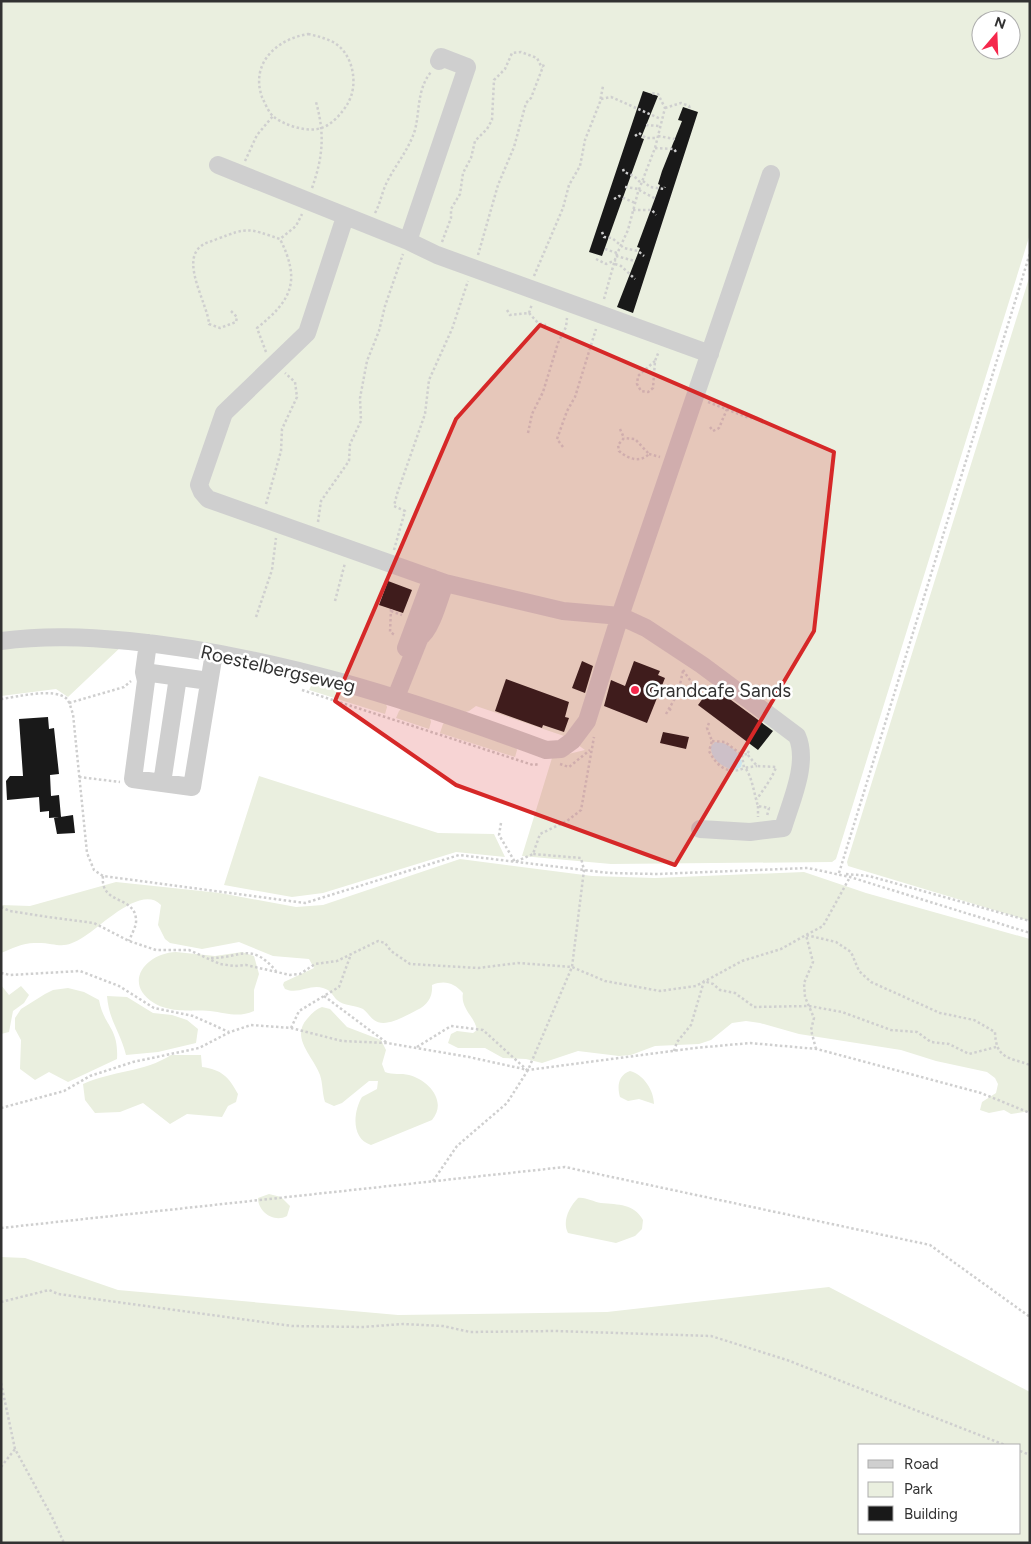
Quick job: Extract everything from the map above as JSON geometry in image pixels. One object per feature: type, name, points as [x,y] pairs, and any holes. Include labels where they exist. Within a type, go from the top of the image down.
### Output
[{"type":"street","points":[[408,241],[467,67],[441,57],[439,61]]},
{"type":"street","points":[[218,164],[345,217],[370,225],[437,255],[710,354]]},
{"type":"street","points":[[547,758],[572,741],[587,721],[620,616],[771,174]]},
{"type":"street","points":[[345,217],[307,333],[224,413],[199,486],[202,492],[208,498],[261,518],[438,581],[563,611],[620,616],[646,628],[665,647],[702,665],[797,736],[802,747],[800,767],[783,828],[760,818],[700,829]]},
{"type":"street","points":[[392,696],[438,581]]},
{"type":"street","name":"Roestelbergseweg","points":[[1,642],[36,636],[81,637],[148,643],[214,653],[392,696],[547,758]]},
{"type":"street","points":[[148,643],[144,672],[146,681],[133,779],[192,787],[214,653]]},
{"type":"street","points":[[144,672],[210,681]]},
{"type":"street","points":[[162,783],[178,677]]},
{"type":"path","points":[[308,34],[322,37],[335,43],[349,59],[354,81],[353,94],[339,115],[321,128],[299,127],[274,116],[265,104],[260,89],[259,76],[270,52],[280,42],[293,36],[308,34]]},
{"type":"path","points":[[437,255],[450,218],[451,209],[460,194],[463,173],[471,158],[475,141],[487,129],[492,120],[494,80],[505,68],[512,53],[521,52],[538,58],[542,68]]},
{"type":"path","points":[[370,225],[388,180],[405,156],[414,130],[416,108],[426,78],[439,61]]},
{"type":"path","points":[[390,564],[405,511],[394,506],[425,414],[429,380],[452,329],[526,103],[531,98],[544,64]]},
{"type":"path","points":[[529,313],[545,245],[563,208],[569,185],[580,166],[585,140],[601,99],[603,86]]},
{"type":"path","points":[[563,447],[557,439],[567,411],[575,397],[593,341],[599,313],[616,256],[628,230],[639,190],[658,137],[659,125],[665,108],[658,94],[650,94]]},
{"type":"path","points":[[601,99],[612,97],[661,119]]},
{"type":"path","points":[[280,239],[296,226],[307,201],[323,152],[316,102]]},
{"type":"path","points":[[665,108],[681,103],[689,106],[690,109]]},
{"type":"path","points":[[240,174],[257,136],[274,116]]},
{"type":"path","points":[[646,125],[652,127],[659,125]]},
{"type":"path","points":[[635,136],[639,133],[646,138],[675,139]]},
{"type":"path","points":[[655,148],[670,148],[676,152]]},
{"type":"path","points":[[624,169],[624,172],[634,176],[650,187],[664,189],[665,187]]},
{"type":"path","points":[[625,187],[639,190],[656,199]]},
{"type":"path","points":[[614,199],[619,196],[635,203]]},
{"type":"path","points":[[633,210],[652,210],[656,216]]},
{"type":"path","points":[[231,311],[237,317],[236,322],[220,328],[209,324],[209,316],[195,282],[194,256],[197,248],[204,243],[244,229],[280,239]]},
{"type":"path","points":[[602,232],[604,237],[612,238],[644,256]]},
{"type":"path","points":[[261,518],[272,491],[272,479],[281,451],[282,429],[297,397],[295,382],[275,364],[262,347],[257,328],[276,313],[288,296],[291,264],[280,239]]},
{"type":"path","points":[[316,538],[321,501],[336,477],[346,467],[350,444],[361,421],[360,398],[367,361],[379,332],[385,306],[408,241]]},
{"type":"path","points":[[605,249],[616,256],[635,261]]},
{"type":"path","points":[[838,874],[1030,253]]},
{"type":"path","points":[[596,259],[606,264],[616,256]]},
{"type":"path","points":[[615,264],[621,266],[635,278]]},
{"type":"path","points":[[528,433],[532,414],[542,392],[558,343],[566,327],[567,302]]},
{"type":"path","points":[[507,310],[510,315],[516,316],[529,313]]},
{"type":"path","points":[[529,313],[538,323],[546,325]]},
{"type":"path","points":[[655,361],[638,376],[637,384],[641,391],[648,392],[654,388],[655,361],[665,338]]},
{"type":"path","points":[[695,397],[749,418],[759,418]]},
{"type":"path","points":[[710,427],[713,431],[721,427],[727,409]]},
{"type":"path","points":[[620,429],[624,438]]},
{"type":"path","points":[[624,438],[635,439],[649,454],[641,459],[624,456],[619,451],[618,445],[624,438]]},
{"type":"path","points":[[256,618],[272,570],[280,524]]},
{"type":"path","points":[[335,601],[350,550]]},
{"type":"path","points":[[399,636],[390,632],[391,610],[410,618]]},
{"type":"path","points":[[666,714],[678,693],[683,671]]},
{"type":"path","points":[[69,703],[124,687],[144,672]]},
{"type":"path","points":[[302,690],[534,765],[547,758],[568,767],[590,750],[581,810],[567,820],[540,834],[533,854]]},
{"type":"path","points":[[1,699],[53,692],[66,698],[69,703],[73,714],[87,853],[94,870],[103,876],[305,902],[459,854],[584,870],[658,874],[808,868],[850,877],[1030,933]]},
{"type":"path","points":[[678,693],[690,697]]},
{"type":"path","points":[[668,709],[673,711]]},
{"type":"path","points":[[709,723],[707,728],[712,742],[709,751],[720,766],[737,771],[757,766],[776,768],[773,777],[766,783],[756,800]]},
{"type":"path","points":[[712,742],[725,742],[742,755],[745,769],[751,776],[760,818]]},
{"type":"path","points":[[742,755],[748,752],[757,766]]},
{"type":"path","points":[[79,777],[127,783],[133,779]]},
{"type":"path","points":[[501,823],[499,834],[514,862]]},
{"type":"path","points":[[433,1181],[457,1146],[507,1103],[528,1070],[572,967],[584,870],[581,858],[533,854],[514,862]]},
{"type":"path","points":[[838,874],[869,876],[1030,921]]},
{"type":"path","points":[[103,876],[102,887],[106,893],[130,906],[134,913],[136,923],[129,941]]},
{"type":"path","points":[[1,907],[10,911],[94,923],[129,941],[156,950],[189,950],[220,964],[246,965],[277,972],[300,974],[315,964],[337,961],[378,941],[385,943],[391,951],[410,964],[478,968],[518,963],[572,967],[605,981],[660,991],[696,986],[742,961],[782,949],[823,926],[850,877]]},
{"type":"path","points":[[806,935],[813,962],[804,983],[805,998],[814,1018],[811,1030],[817,1049]]},
{"type":"path","points":[[806,935],[836,942],[851,952],[859,971],[872,982],[940,1013],[974,1020],[995,1032],[996,1047],[1005,1058],[1030,1065]]},
{"type":"path","points":[[209,958],[246,952],[268,961],[277,972]]},
{"type":"path","points":[[291,1028],[299,1011],[339,987],[351,954]]},
{"type":"path","points":[[1,973],[10,975],[80,972],[119,986],[154,1008],[193,1016],[230,1032]]},
{"type":"path","points":[[704,981],[713,984],[720,990],[735,993],[754,1007],[809,1006],[842,1012],[891,1030],[917,1032],[931,1042],[949,1044],[969,1054],[996,1047]]},
{"type":"path","points":[[674,1051],[677,1042],[691,1026],[704,981]]},
{"type":"path","points":[[324,996],[387,1043]]},
{"type":"path","points":[[1,1108],[64,1091],[90,1076],[133,1062],[199,1048],[230,1032],[251,1025],[291,1028],[342,1040],[387,1043],[528,1070],[674,1051],[750,1044],[817,1049],[981,1093],[1030,1113]]},
{"type":"path","points":[[416,1048],[451,1026],[483,1030],[528,1070]]},
{"type":"path","points":[[1,1228],[565,1167],[930,1245],[1030,1317]]},
{"type":"path","points":[[1,1302],[49,1290],[58,1294],[292,1326],[363,1327],[403,1324],[443,1326],[470,1332],[554,1331],[711,1336],[787,1360],[884,1396],[1003,1444]]},
{"type":"path","points":[[1,1383],[15,1449],[52,1516],[64,1543]]},
{"type":"path","points":[[1,1467],[15,1449]]},
{"type":"highlighted area","points":[[540,325],[834,452],[814,631],[675,865],[456,785],[335,701],[456,419]]},
{"type":"green space","points":[[1,1],[1030,1],[1030,234],[836,859],[832,862],[611,864],[522,856],[552,758],[585,750],[567,737],[476,706],[462,713],[253,656],[1,636]]},
{"type":"green space","points":[[1030,275],[1030,921],[848,866],[847,862]]},
{"type":"green space","points":[[33,642],[123,645],[68,697],[56,689],[1,696],[1,648]]},
{"type":"green space","points":[[319,683],[384,699],[387,707],[385,714],[309,690],[311,686]]},
{"type":"green space","points":[[405,705],[429,713],[431,722],[429,729],[396,718],[399,711]]},
{"type":"green space","points":[[448,720],[514,743],[517,750],[515,757],[440,733],[443,724]]},
{"type":"green space","points":[[259,776],[438,833],[494,834],[505,857],[456,852],[323,893],[292,897],[224,885]]},
{"type":"green space","points":[[460,859],[592,876],[655,878],[804,872],[866,893],[1030,939],[1030,1111],[1011,1114],[1004,1110],[989,1113],[980,1110],[982,1102],[996,1093],[998,1084],[995,1078],[987,1072],[936,1061],[901,1050],[799,1034],[746,1021],[732,1023],[711,1040],[699,1044],[655,1046],[631,1055],[619,1056],[578,1051],[542,1063],[526,1059],[503,1058],[485,1048],[458,1048],[448,1043],[451,1034],[457,1031],[473,1033],[477,1030],[464,1003],[463,993],[453,985],[441,983],[432,985],[432,993],[424,1006],[396,1020],[384,1023],[379,1022],[363,1009],[340,1002],[326,989],[313,987],[290,991],[285,989],[284,982],[314,968],[309,959],[273,956],[239,942],[202,949],[170,943],[165,939],[158,925],[161,905],[153,900],[133,903],[70,944],[30,943],[1,953],[1,905],[30,906],[116,882],[220,893],[296,907],[323,905]]},
{"type":"green space","points":[[176,952],[215,956],[242,952],[254,956],[259,974],[254,990],[254,1011],[238,1015],[167,1008],[154,1003],[145,995],[140,987],[139,978],[142,970],[147,963],[155,958]]},
{"type":"green space","points":[[1,985],[9,995],[21,986],[29,995],[24,1003],[13,1011],[9,1032],[1,1034]]},
{"type":"green space","points":[[68,988],[84,992],[99,1000],[104,1016],[114,1033],[117,1059],[68,1082],[49,1072],[35,1080],[20,1069],[21,1040],[15,1029],[15,1018],[21,1009],[45,994],[53,990]]},
{"type":"green space","points":[[107,996],[127,997],[153,1013],[172,1015],[187,1020],[198,1029],[196,1043],[158,1052],[126,1055],[112,1019]]},
{"type":"green space","points":[[322,1007],[330,1009],[347,1027],[381,1040],[386,1050],[382,1064],[385,1072],[409,1075],[429,1086],[434,1092],[438,1106],[432,1120],[371,1145],[360,1137],[357,1131],[356,1117],[362,1097],[377,1089],[378,1081],[369,1081],[342,1103],[334,1106],[325,1102],[320,1075],[305,1047],[301,1033],[302,1026],[307,1019]]},
{"type":"green space","points":[[171,1055],[201,1055],[202,1067],[220,1072],[227,1078],[238,1094],[236,1102],[228,1106],[222,1117],[187,1114],[170,1124],[143,1103],[120,1112],[95,1113],[85,1100],[83,1084],[105,1076],[150,1065]]},
{"type":"green space","points":[[630,1071],[639,1075],[647,1083],[654,1099],[654,1104],[639,1099],[628,1101],[620,1097],[619,1082],[623,1075]]},
{"type":"green space","points":[[269,1194],[281,1197],[290,1206],[287,1216],[277,1218],[264,1212],[258,1198]]},
{"type":"green space","points":[[578,1198],[625,1206],[635,1210],[643,1220],[642,1229],[635,1236],[616,1243],[568,1233],[566,1229],[567,1215]]},
{"type":"green space","points":[[1,1257],[25,1258],[118,1290],[398,1315],[607,1312],[829,1287],[1030,1392],[1030,1543],[1,1543]]},
{"type":"water","points":[[715,742],[728,745],[736,751],[741,759],[741,767],[734,770],[718,762],[711,751],[711,746]]},
{"type":"building","points":[[643,91],[658,96],[641,138],[644,139],[602,256],[589,252]]},
{"type":"building","points":[[683,107],[698,112],[633,313],[617,307],[640,248],[637,247],[660,185],[658,184],[662,171],[682,121],[678,120]]},
{"type":"building","points":[[388,581],[412,590],[403,613],[379,605]]},
{"type":"building","points":[[582,661],[593,666],[585,693],[572,688]]},
{"type":"building","points":[[634,661],[660,671],[658,675],[665,678],[647,723],[604,706],[611,680],[625,686]]},
{"type":"building","points":[[506,679],[569,702],[565,717],[569,718],[564,732],[543,725],[542,728],[495,711]]},
{"type":"building","points":[[712,686],[773,731],[758,750],[698,705]]},
{"type":"building","points":[[48,717],[49,729],[54,728],[59,774],[50,775],[51,796],[59,795],[61,817],[49,818],[49,811],[40,812],[39,797],[7,800],[6,781],[10,776],[23,776],[19,719]]},
{"type":"building","points":[[663,732],[689,737],[686,749],[660,743]]},
{"type":"building","points":[[73,815],[75,833],[57,834],[54,818]]},
{"type":"place","name":"Grandcafe Sands","points":[[635,690]]}]
